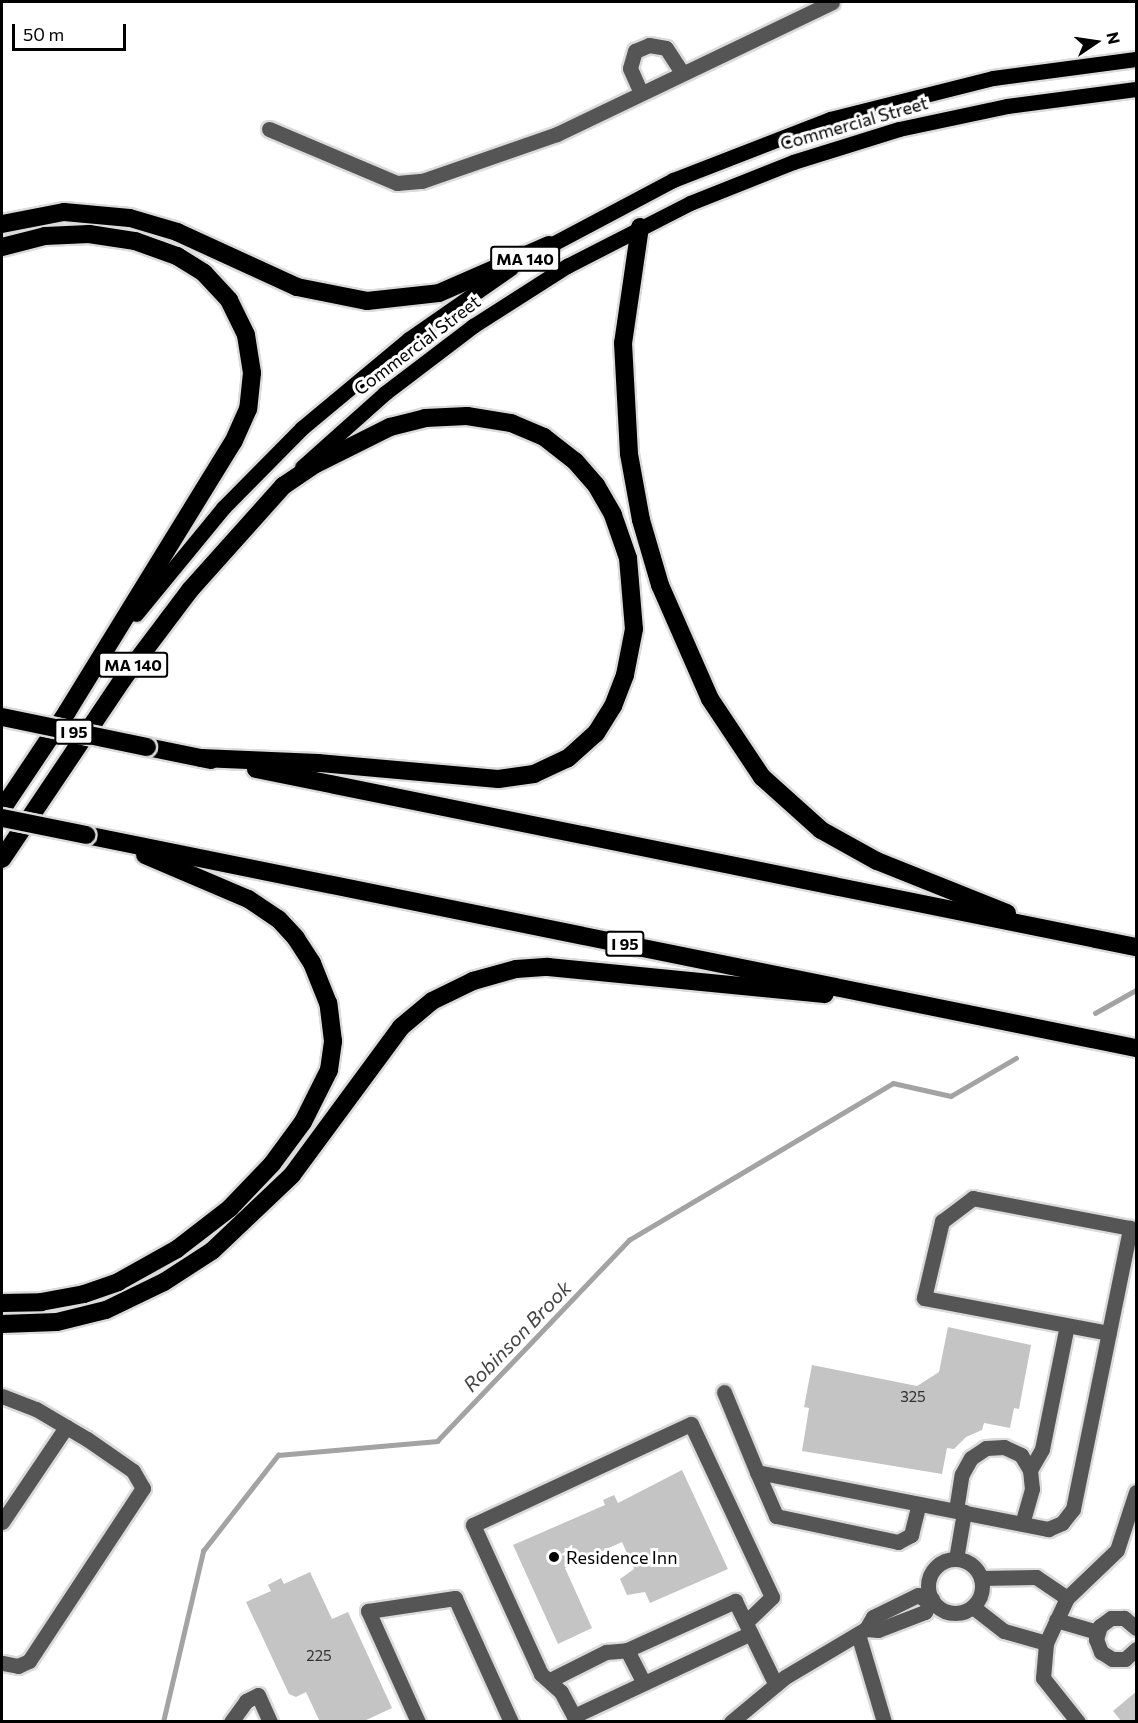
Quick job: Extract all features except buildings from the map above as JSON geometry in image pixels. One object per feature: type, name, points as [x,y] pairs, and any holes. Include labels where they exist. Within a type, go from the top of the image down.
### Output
[{"type":"highway","points":[[2,224],[64,212],[130,218],[177,232],[297,287],[367,301],[439,293],[549,245]]},
{"type":"highway","points":[[640,227],[629,282],[623,353],[630,462],[660,585],[710,699],[762,777],[821,830],[877,861],[1042,928]]},
{"type":"highway","points":[[2,247],[34,238],[78,234],[124,239],[167,252],[204,273],[224,293],[239,317],[250,355],[251,392],[238,433],[67,712]]},
{"type":"highway","points":[[201,758],[318,763],[489,779],[525,776],[568,758],[589,740],[608,716],[625,675],[635,607],[621,536],[590,477],[544,438],[484,418],[414,420],[354,441],[283,486]]},
{"type":"highway","name":"Commercial Street","points":[[2,858],[156,634],[220,554],[283,486]]},
{"type":"highway","name":"Commercial Street","points":[[2,809],[67,712]]},
{"type":"highway","name":"I 95","points":[[2,717],[1137,947]]},
{"type":"highway","name":"I 95","points":[[2,818],[1137,1048]]},
{"type":"highway","points":[[2,1303],[52,1301],[95,1291],[145,1268],[185,1243],[247,1191],[286,1148],[309,1113],[331,1063],[333,1033],[325,993],[312,963],[290,931],[248,899],[114,841]]},
{"type":"highway","points":[[2,1324],[57,1322],[106,1310],[164,1282],[212,1251],[292,1175],[401,1027],[432,1001],[482,977],[548,967],[762,990],[889,998]]},
{"type":"main road","name":"Commercial Street","points":[[67,712],[169,571],[282,447],[424,327],[549,245],[690,172],[830,119],[984,80],[1137,59]]},
{"type":"main road","name":"Commercial Street","points":[[283,486],[364,411],[451,342],[551,276],[640,227],[758,174],[872,136],[1007,106],[1137,89]]},
{"type":"street","points":[[269,129],[397,183],[409,183],[557,134],[831,2]]},
{"type":"street","points":[[641,93],[630,68],[635,51],[649,45],[666,48],[682,73]]},
{"type":"street","points":[[757,1472],[1048,1529],[1062,1523],[1073,1509],[1109,1333],[1130,1228],[973,1198],[942,1221],[924,1298],[1109,1333]]},
{"type":"street","points":[[1030,1470],[1042,1449],[1067,1325]]},
{"type":"street","points":[[724,1392],[776,1516],[898,1542],[911,1535],[919,1504]]},
{"type":"street","points":[[2,1396],[66,1427],[133,1471],[143,1488],[29,1660],[18,1666],[2,1663]]},
{"type":"street","points":[[691,1424],[772,1597],[748,1628],[575,1719],[550,1680],[541,1674],[473,1525],[691,1424]]},
{"type":"street","points":[[2,1522],[66,1427]]},
{"type":"street","points":[[956,1559],[965,1465],[978,1452],[995,1446],[1013,1450],[1030,1470],[1032,1489],[1022,1524]]},
{"type":"street","points":[[1078,1722],[1043,1678],[1046,1643],[1067,1598],[1117,1550],[1137,1492]]},
{"type":"street","points":[[731,1722],[776,1685],[862,1632],[873,1617],[918,1595],[951,1613],[973,1606],[981,1594],[981,1578],[969,1562],[956,1559],[942,1562],[932,1572],[928,1586],[929,1600]]},
{"type":"street","points":[[981,1578],[1036,1577],[1067,1598]]},
{"type":"street","points":[[418,1722],[368,1611],[455,1598],[511,1722]]},
{"type":"street","points":[[550,1680],[606,1652],[627,1650],[735,1602],[776,1685]]},
{"type":"street","points":[[973,1606],[1004,1630],[1046,1643]]},
{"type":"street","points":[[1137,1628],[1118,1617],[1105,1621],[1097,1632],[1101,1652],[1112,1659],[1125,1659],[1137,1649]]},
{"type":"street","points":[[1056,1620],[1097,1632]]},
{"type":"street","points":[[862,1632],[884,1722]]},
{"type":"street","points":[[627,1650],[642,1682]]},
{"type":"street","points":[[231,1722],[246,1701],[258,1695],[270,1722]]},
{"type":"waterway","name":"Robinson Brook","points":[[1095,1013],[1136,990]]},
{"type":"waterway","name":"Robinson Brook","points":[[163,1722],[203,1551],[278,1455],[437,1441],[629,1240],[893,1083],[951,1096],[1016,1058]]},
{"type":"place","name":"Residence Inn","points":[[554,1557]]}]
